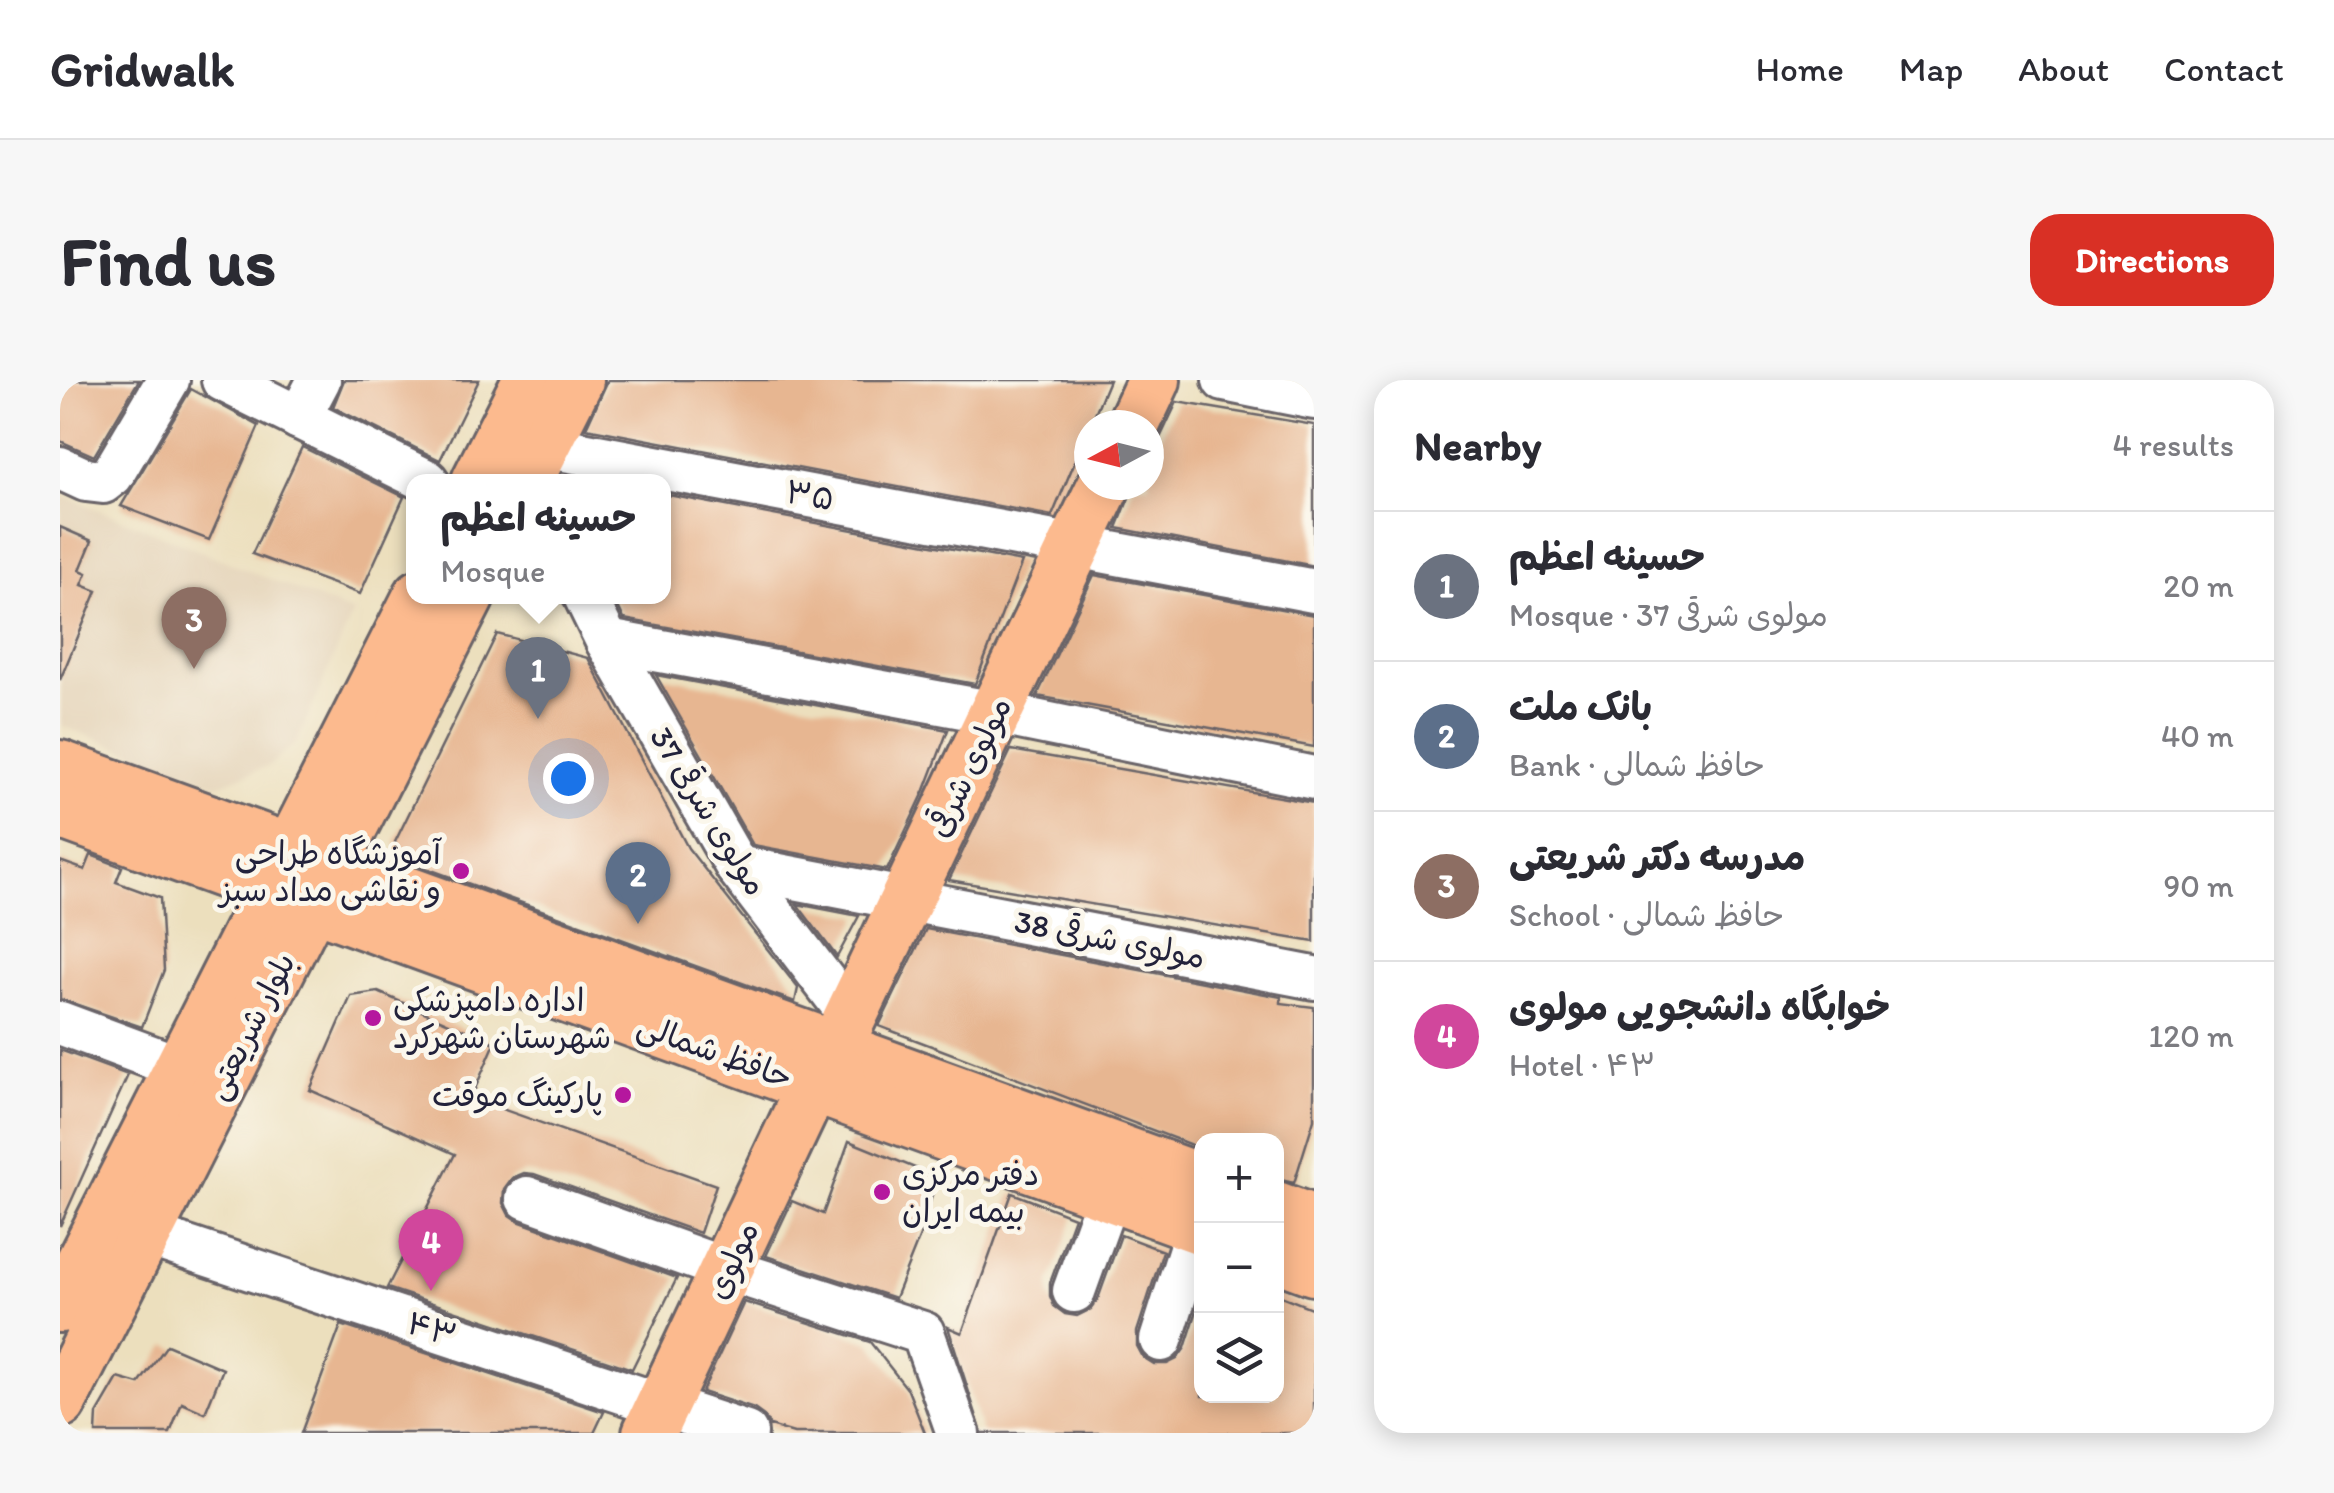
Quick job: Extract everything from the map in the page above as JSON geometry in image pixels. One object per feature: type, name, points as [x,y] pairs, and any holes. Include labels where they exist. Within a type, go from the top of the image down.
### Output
[{"type":"main road","points":[[521,474],[529,380]]},
{"type":"main road","points":[[521,474],[578,380]]},
{"type":"main road","points":[[1140,410],[1154,380]]},
{"type":"main road","name":"مولوی شرقی","points":[[833,1050],[1097,500]]},
{"type":"main road","name":"بلوار شریعتی","points":[[302,877],[327,782],[416,604]]},
{"type":"main road","name":"بلوار شریعتی","points":[[60,1402],[145,1234],[255,970],[302,877],[463,604]]},
{"type":"main road","name":"حافظ شمالی","points":[[60,767],[210,844],[559,971]]},
{"type":"main road","points":[[327,782],[210,844],[210,887],[224,920],[255,970],[332,948],[403,935]]},
{"type":"main road","name":"حافظ شمالی","points":[[60,812],[210,844]]},
{"type":"main road","name":"حافظ شمالی","points":[[302,877],[403,935],[559,971],[916,1078],[1194,1209]]},
{"type":"main road","name":"بلوار شریعتی","points":[[60,1306],[74,1244],[181,1068],[255,970]]},
{"type":"main road","name":"حافظ شمالی","points":[[833,1050],[1109,1194],[1194,1211]]},
{"type":"main road","name":"مولوی","points":[[656,1419],[833,1050]]},
{"type":"main road","points":[[1284,1211],[1314,1222]]},
{"type":"main road","points":[[1284,1258],[1314,1269]]},
{"type":"street","points":[[60,468],[86,480],[103,482],[112,475],[168,380]]},
{"type":"street","points":[[222,380],[411,474]]},
{"type":"street","points":[[300,418],[319,380]]},
{"type":"street","points":[[1224,380],[1314,398]]},
{"type":"street","name":"۳۵","points":[[671,493],[1076,544],[1314,591]]},
{"type":"street","name":"مولوی شرقی 37","points":[[590,604],[737,867],[833,1050]]},
{"type":"street","points":[[608,642],[996,713],[1314,778]]},
{"type":"street","name":"مولوی شرقی 38","points":[[737,867],[1314,978]]},
{"type":"street","points":[[60,1023],[181,1068]]},
{"type":"street","points":[[1074,1290],[1109,1194]]},
{"type":"street","points":[[528,1198],[728,1270],[923,1333],[958,1433]]},
{"type":"street","points":[[1162,1340],[1197,1223]]},
{"type":"street","name":"۴۳","points":[[145,1234],[656,1419],[746,1433]]},
{"type":"shaded area","points":[[60,494],[353,613],[297,742],[268,766],[218,785],[60,725]]},
{"type":"building","points":[[60,380],[139,380],[94,456],[60,441]]},
{"type":"building","points":[[344,380],[479,380],[440,460],[333,407]]},
{"type":"building","points":[[608,380],[1109,380],[1096,410],[1074,410],[1074,464],[1052,516],[586,428]]},
{"type":"building","points":[[191,389],[259,426],[209,540],[121,506]]},
{"type":"building","points":[[1177,402],[1314,425],[1314,566],[1117,528],[1128,500],[1164,500],[1164,430]]},
{"type":"building","points":[[302,447],[404,497],[360,594],[252,554]]},
{"type":"building","points":[[671,496],[1022,562],[975,684],[624,619],[617,604],[671,604]]},
{"type":"building","points":[[60,527],[92,541],[80,570],[87,573],[82,585],[97,591],[60,680]]},
{"type":"building","points":[[1094,575],[1314,615],[1314,747],[1037,696]]},
{"type":"building","points":[[497,634],[588,658],[688,848],[798,988],[795,1002],[401,859],[395,842]]},
{"type":"building","points":[[656,675],[948,730],[887,870],[753,845]]},
{"type":"building","points":[[1011,750],[1314,803],[1314,942],[949,880]]},
{"type":"building","points":[[91,855],[122,867],[116,882],[160,898],[164,970],[142,1027],[60,999],[60,861],[85,870]]},
{"type":"building","points":[[797,904],[859,916],[837,957]]},
{"type":"building","points":[[926,929],[1281,997],[1281,1003],[1314,1007],[1314,1119],[1294,1183],[1284,1181],[1284,1133],[1194,1133],[1194,1146],[879,1026]]},
{"type":"building","points":[[378,992],[495,1043],[471,1098],[716,1185],[700,1233],[534,1174],[512,1178],[504,1189],[503,1203],[509,1215],[518,1221],[677,1278],[632,1369],[387,1288],[455,1154],[310,1090],[351,996]]},
{"type":"building","points":[[60,1050],[128,1075],[60,1226]]},
{"type":"building","points":[[849,1141],[937,1177],[923,1228],[895,1298],[766,1256],[792,1201],[823,1214]]},
{"type":"building","points":[[1012,1193],[1074,1217],[1050,1283],[1054,1306],[1065,1314],[1077,1316],[1091,1309],[1121,1235],[1163,1251],[1137,1332],[1137,1346],[1143,1357],[1154,1364],[1167,1364],[1185,1348],[1194,1320],[1194,1403],[1284,1403],[1284,1297],[1314,1309],[1314,1433],[982,1433],[948,1327],[962,1333]]},
{"type":"building","points":[[744,1302],[870,1342],[908,1390],[925,1433],[794,1433],[770,1426],[754,1409],[702,1392]]},
{"type":"building","points":[[341,1325],[604,1412],[594,1433],[301,1433]]},
{"type":"building","points":[[167,1345],[223,1369],[205,1413],[182,1403],[170,1433],[96,1433],[97,1414],[118,1378],[139,1384]]},
{"type":"place","name":"مدرسه دکتر شریعتی","points":[[194,669]]},
{"type":"place","name":"حسینه اعظم","points":[[538,719]]},
{"type":"place","name":"آموزشگاه طراحی و نقاشی مداد سبز","points":[[461,871]]},
{"type":"place","name":"بانک ملت","points":[[638,924]]},
{"type":"place","name":"اداره دامپزشکی شهرستان شهرکرد","points":[[373,1018]]},
{"type":"place","name":"پارکینگ موقت","points":[[623,1095]]},
{"type":"place","name":"دفتر مرکزی بیمه ایران","points":[[882,1192]]},
{"type":"place","name":"خوابگاه دانشجویی مولوی","points":[[431,1291]]}]
